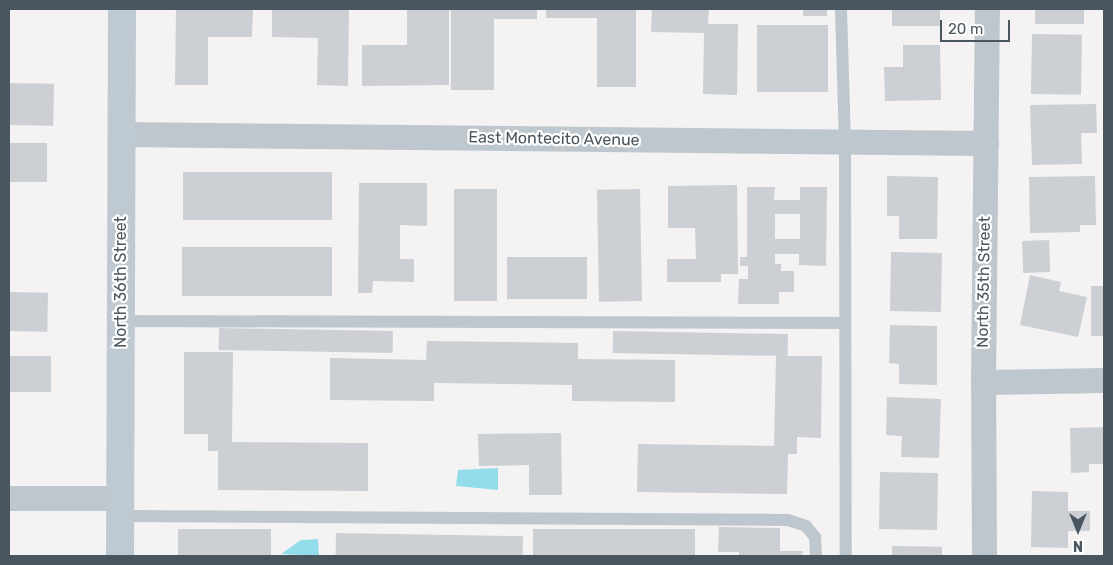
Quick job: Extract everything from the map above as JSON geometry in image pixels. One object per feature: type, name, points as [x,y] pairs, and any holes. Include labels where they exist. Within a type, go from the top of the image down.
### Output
[{"type":"main road","name":"North 36th Street","points":[[120,556],[122,9]]},
{"type":"street","name":"North 35th Street","points":[[984,556],[983,382],[987,9]]},
{"type":"street","name":"East Montecito Avenue","points":[[122,134],[986,143]]},
{"type":"street","points":[[983,382],[1104,380]]},
{"type":"street","points":[[9,498],[120,507]]},
{"type":"lane","points":[[841,9],[845,143],[846,556]]},
{"type":"lane","points":[[121,321],[845,323]]},
{"type":"lane","points":[[120,507],[788,520],[806,526],[815,537],[816,556]]},
{"type":"water","points":[[498,468],[498,490],[456,486],[458,470]]},
{"type":"water","points":[[318,539],[319,556],[281,554],[301,540]]},
{"type":"building","points":[[176,9],[253,9],[252,37],[208,37],[208,85],[175,85]]},
{"type":"building","points":[[272,9],[349,9],[348,86],[317,85],[318,38],[272,37]]},
{"type":"building","points":[[407,9],[449,9],[449,85],[362,86],[362,45],[407,45]]},
{"type":"building","points":[[451,9],[537,9],[537,19],[494,19],[494,90],[451,90]]},
{"type":"building","points":[[546,9],[636,9],[636,87],[597,87],[597,18],[546,18]]},
{"type":"building","points":[[652,9],[709,9],[708,24],[738,24],[737,95],[703,94],[704,33],[651,32]]},
{"type":"building","points":[[803,9],[827,9],[827,16],[803,16]]},
{"type":"building","points":[[892,9],[940,9],[940,26],[892,26]]},
{"type":"building","points":[[1035,9],[1084,9],[1084,24],[1035,24]]},
{"type":"building","points":[[757,25],[828,25],[828,92],[757,92]]},
{"type":"building","points":[[1032,34],[1082,35],[1081,95],[1031,94]]},
{"type":"building","points":[[903,45],[940,45],[941,100],[885,101],[884,67],[903,67]]},
{"type":"building","points":[[9,83],[54,84],[53,126],[9,125]]},
{"type":"building","points":[[1096,104],[1097,133],[1081,133],[1082,164],[1032,165],[1030,105]]},
{"type":"building","points":[[9,143],[47,143],[47,182],[9,182]]},
{"type":"building","points":[[183,172],[332,172],[332,220],[183,220]]},
{"type":"building","points":[[887,176],[938,177],[937,239],[899,239],[899,216],[887,216]]},
{"type":"building","points":[[1095,176],[1096,225],[1080,225],[1080,232],[1030,233],[1029,177]]},
{"type":"building","points":[[359,183],[427,183],[427,226],[400,225],[400,259],[414,259],[414,282],[373,281],[372,293],[358,293]]},
{"type":"building","points":[[737,185],[738,274],[721,274],[721,282],[667,282],[667,259],[696,259],[695,228],[668,228],[668,186]]},
{"type":"building","points":[[747,187],[775,187],[774,200],[800,200],[800,187],[827,187],[826,266],[799,265],[799,254],[775,254],[775,264],[781,264],[781,271],[794,271],[794,292],[779,292],[779,304],[738,304],[739,279],[748,279],[748,266],[740,266],[740,257],[747,257]],"holes":[[[775,214],[800,214],[800,239],[775,239]]]},
{"type":"building","points":[[454,189],[497,189],[497,301],[454,301]]},
{"type":"building","points":[[640,189],[642,301],[599,302],[597,190]]},
{"type":"building","points":[[1049,240],[1050,272],[1023,273],[1022,241]]},
{"type":"building","points":[[182,247],[332,247],[332,296],[182,296]]},
{"type":"building","points":[[891,252],[942,253],[941,312],[890,311]]},
{"type":"building","points":[[507,257],[587,257],[587,299],[507,299]]},
{"type":"building","points":[[1030,275],[1061,282],[1059,291],[1087,297],[1078,337],[1020,325]]},
{"type":"building","points":[[1091,286],[1104,286],[1104,336],[1091,336]]},
{"type":"building","points":[[9,292],[48,293],[47,332],[9,331]]},
{"type":"building","points":[[890,325],[937,326],[937,385],[899,384],[899,364],[889,363]]},
{"type":"building","points":[[219,328],[393,331],[393,353],[219,350]]},
{"type":"building","points":[[613,331],[788,334],[788,356],[613,353]]},
{"type":"building","points":[[427,341],[578,343],[578,359],[675,360],[675,402],[572,401],[572,385],[434,383],[434,401],[330,400],[330,358],[426,360]]},
{"type":"building","points":[[184,352],[233,352],[232,442],[368,443],[368,491],[218,490],[218,451],[208,451],[208,434],[184,434]]},
{"type":"building","points":[[9,356],[51,356],[51,392],[9,392]]},
{"type":"building","points":[[776,356],[822,356],[821,438],[797,437],[797,454],[788,454],[787,494],[637,492],[638,444],[774,446]]},
{"type":"building","points":[[887,397],[941,399],[939,458],[901,457],[902,436],[886,435]]},
{"type":"building","points":[[1104,427],[1104,464],[1089,464],[1089,472],[1071,473],[1070,428]]},
{"type":"building","points":[[561,433],[562,495],[529,495],[529,465],[479,466],[478,434]]},
{"type":"building","points":[[880,472],[938,473],[937,530],[879,529]]},
{"type":"building","points":[[1032,491],[1068,492],[1068,511],[1090,511],[1090,531],[1068,531],[1068,548],[1031,547]]},
{"type":"building","points":[[719,527],[780,528],[780,551],[803,551],[802,556],[739,556],[739,552],[718,552]]},
{"type":"building","points":[[178,529],[271,529],[271,556],[178,556]]},
{"type":"building","points":[[533,529],[695,529],[695,556],[533,556]]},
{"type":"building","points":[[336,533],[523,536],[523,556],[336,556]]},
{"type":"building","points":[[892,546],[942,547],[942,556],[892,556]]}]
